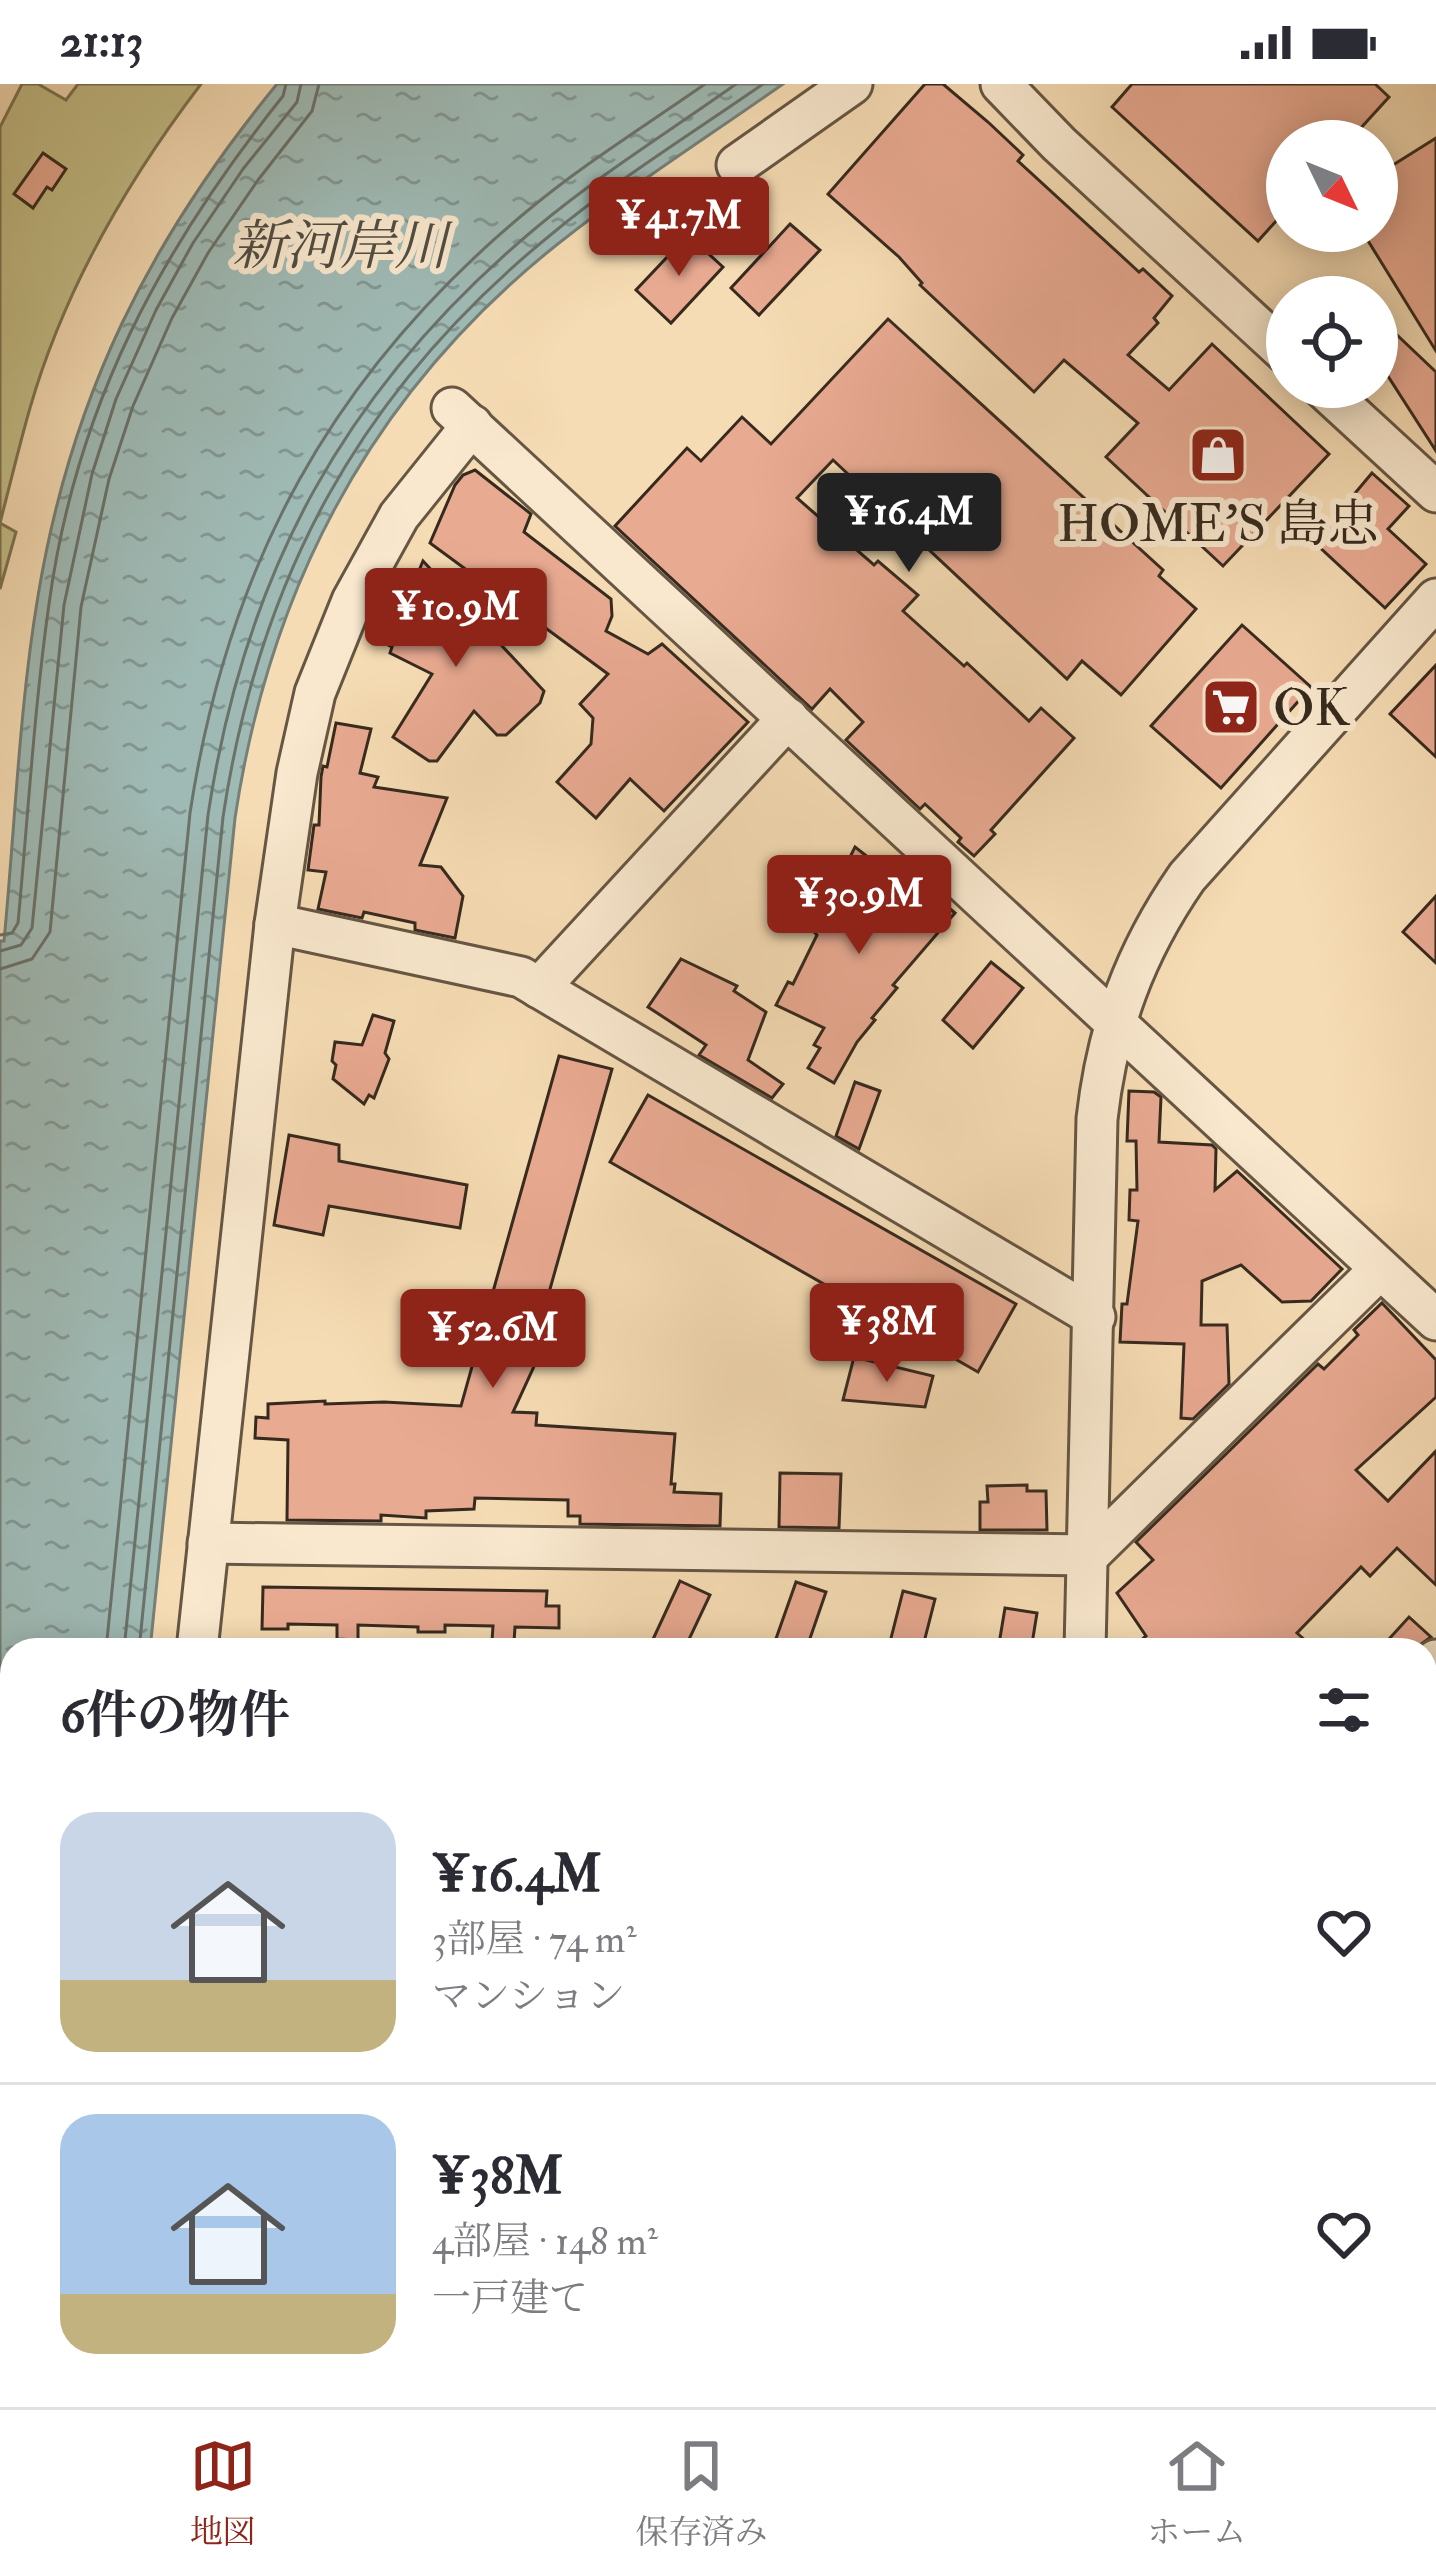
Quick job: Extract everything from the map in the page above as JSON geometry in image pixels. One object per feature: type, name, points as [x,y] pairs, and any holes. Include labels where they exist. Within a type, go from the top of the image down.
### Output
[{"type":"street","points":[[737,165],[852,84]]},
{"type":"street","points":[[1001,84],[1059,145],[1266,335]]},
{"type":"street","points":[[1345,408],[1436,492]]},
{"type":"street","points":[[197,1638],[275,925],[297,773],[315,693],[344,619],[399,515],[462,417],[1436,1320]]},
{"type":"street","points":[[1085,1638],[1097,1119],[1115,1021],[1140,956],[1187,878],[1436,599]]},
{"type":"street","points":[[539,988],[788,718]]},
{"type":"street","points":[[275,925],[521,977],[1094,1317]]},
{"type":"street","points":[[208,1543],[1088,1555],[1380,1268]]},
{"type":"shaded area","points":[[22,84],[38,84],[66,100],[78,84],[201,84],[123,198],[80,279],[44,364],[0,523],[0,127]]},
{"type":"shaded area","points":[[0,523],[16,532],[0,589]]},
{"type":"water","name":"新河岸川","points":[[277,84],[783,84],[559,243],[493,301],[434,363],[384,429],[340,499],[274,651],[251,732],[235,818],[151,1638],[0,1638],[0,941],[4,941],[38,596],[52,523],[94,387],[154,262],[231,143]]},
{"type":"building","points":[[925,84],[943,84],[1023,155],[1018,161],[1139,272],[1143,269],[1172,296],[1154,318],[1158,323],[1128,355],[1169,390],[1212,344],[1266,395],[1266,408],[1280,408],[1329,454],[1223,566],[1106,457],[1138,423],[1064,360],[1034,392],[920,285],[899,257],[828,194]]},
{"type":"building","points":[[1132,84],[1375,84],[1389,97],[1368,120],[1266,120],[1266,232],[1258,241],[1112,107]]},
{"type":"building","points":[[1436,138],[1436,351],[1398,289],[1398,276],[1390,276],[1375,252],[1398,252],[1398,162]]},
{"type":"building","points":[[43,153],[66,169],[33,208],[14,194]]},
{"type":"building","points":[[790,224],[820,250],[759,315],[731,288]]},
{"type":"building","points":[[688,235],[723,267],[671,323],[636,290]]},
{"type":"building","points":[[888,319],[1163,570],[1159,576],[1196,609],[1121,695],[1082,661],[1067,679],[833,460],[797,498],[874,565],[878,561],[918,595],[903,611],[964,666],[967,663],[1029,721],[1041,708],[1074,738],[991,830],[995,834],[974,856],[925,804],[920,809],[846,740],[863,722],[830,689],[812,709],[615,526],[687,448],[701,461],[742,417],[771,444]]},
{"type":"building","points":[[1398,336],[1436,372],[1436,451],[1398,392]]},
{"type":"building","points":[[475,470],[531,514],[524,532],[611,599],[612,616],[606,631],[648,654],[662,644],[748,722],[664,811],[630,779],[596,818],[557,782],[591,744],[593,718],[580,704],[608,674],[430,543],[455,485]]},
{"type":"building","points":[[1372,473],[1409,506],[1388,529],[1426,564],[1385,608],[1314,542]]},
{"type":"building","points":[[423,561],[544,691],[540,703],[506,735],[497,735],[474,711],[437,761],[429,761],[393,737],[432,674],[390,653],[388,645]]},
{"type":"building","name":"OK","points":[[1242,625],[1311,687],[1221,788],[1151,726]]},
{"type":"building","points":[[1436,665],[1436,757],[1390,714]]},
{"type":"building","points":[[336,723],[371,729],[360,773],[378,777],[374,787],[447,798],[420,865],[441,867],[463,896],[455,938],[364,912],[362,918],[318,909],[326,872],[308,870],[314,825],[319,825],[323,766],[327,767]]},
{"type":"building","points":[[855,847],[930,906],[937,898],[955,913],[893,985],[897,988],[872,1018],[834,1083],[808,1068],[820,1048],[814,1045],[824,1028],[776,1005],[788,982],[793,984],[817,935],[813,931]]},
{"type":"building","points":[[1436,896],[1436,963],[1403,932]]},
{"type":"building","points":[[681,959],[737,986],[734,991],[766,1012],[748,1060],[783,1084],[772,1098],[699,1055],[706,1045],[648,1007]]},
{"type":"building","points":[[991,962],[1023,988],[973,1048],[943,1020]]},
{"type":"building","points":[[373,1015],[394,1021],[385,1053],[389,1059],[374,1098],[369,1095],[364,1104],[333,1079],[336,1065],[332,1061],[335,1042],[362,1045]]},
{"type":"building","points":[[559,1056],[612,1069],[539,1328],[533,1358],[537,1360],[513,1412],[537,1413],[536,1425],[675,1434],[674,1492],[721,1494],[720,1526],[580,1524],[580,1516],[568,1516],[568,1500],[475,1498],[474,1509],[426,1511],[426,1518],[381,1515],[381,1521],[287,1520],[288,1440],[255,1438],[256,1417],[268,1418],[268,1404],[461,1406]]},
{"type":"building","points":[[855,1082],[880,1091],[859,1149],[836,1136]]},
{"type":"building","points":[[1129,1091],[1154,1092],[1161,1097],[1159,1142],[1216,1149],[1215,1190],[1237,1171],[1342,1269],[1311,1301],[1282,1302],[1241,1265],[1202,1281],[1201,1325],[1227,1325],[1229,1384],[1193,1419],[1181,1418],[1184,1344],[1120,1342],[1122,1304],[1127,1304],[1138,1221],[1129,1220],[1130,1190],[1137,1190],[1136,1141],[1127,1141]]},
{"type":"building","points":[[648,1095],[1016,1304],[978,1372],[610,1162]]},
{"type":"building","points":[[289,1135],[339,1145],[339,1161],[467,1185],[460,1228],[329,1206],[323,1235],[274,1225]]},
{"type":"building","points":[[1382,1303],[1436,1360],[1436,1397],[1356,1470],[1388,1501],[1436,1451],[1436,1585],[1397,1548],[1370,1576],[1361,1567],[1297,1633],[1303,1638],[1144,1638],[1117,1593],[1153,1560],[1136,1542],[1318,1364],[1324,1369],[1358,1335],[1354,1330]]},
{"type":"building","points":[[854,1357],[933,1376],[925,1407],[843,1400]]},
{"type":"building","points":[[780,1473],[841,1474],[839,1528],[779,1527]]},
{"type":"building","points":[[1027,1485],[1027,1491],[1046,1491],[1047,1530],[980,1530],[980,1502],[988,1502],[987,1486]]},
{"type":"building","points":[[680,1581],[710,1595],[690,1638],[654,1638]]},
{"type":"building","points":[[796,1582],[826,1592],[810,1638],[776,1638]]},
{"type":"building","points":[[263,1587],[547,1591],[546,1606],[559,1606],[559,1628],[515,1627],[514,1638],[492,1638],[493,1626],[445,1625],[445,1632],[418,1632],[418,1627],[358,1625],[358,1638],[337,1638],[337,1625],[288,1624],[288,1629],[262,1629]]},
{"type":"building","points":[[903,1591],[935,1599],[925,1638],[891,1638]]},
{"type":"building","points":[[1005,1608],[1037,1613],[1033,1638],[1000,1638]]},
{"type":"building","points":[[1409,1617],[1431,1637],[1430,1638],[1390,1638]]},
{"type":"place","name":"HOME'S 島忠","points":[[1218,455]]},
{"type":"place","name":"OK","points":[[1231,707]]}]
